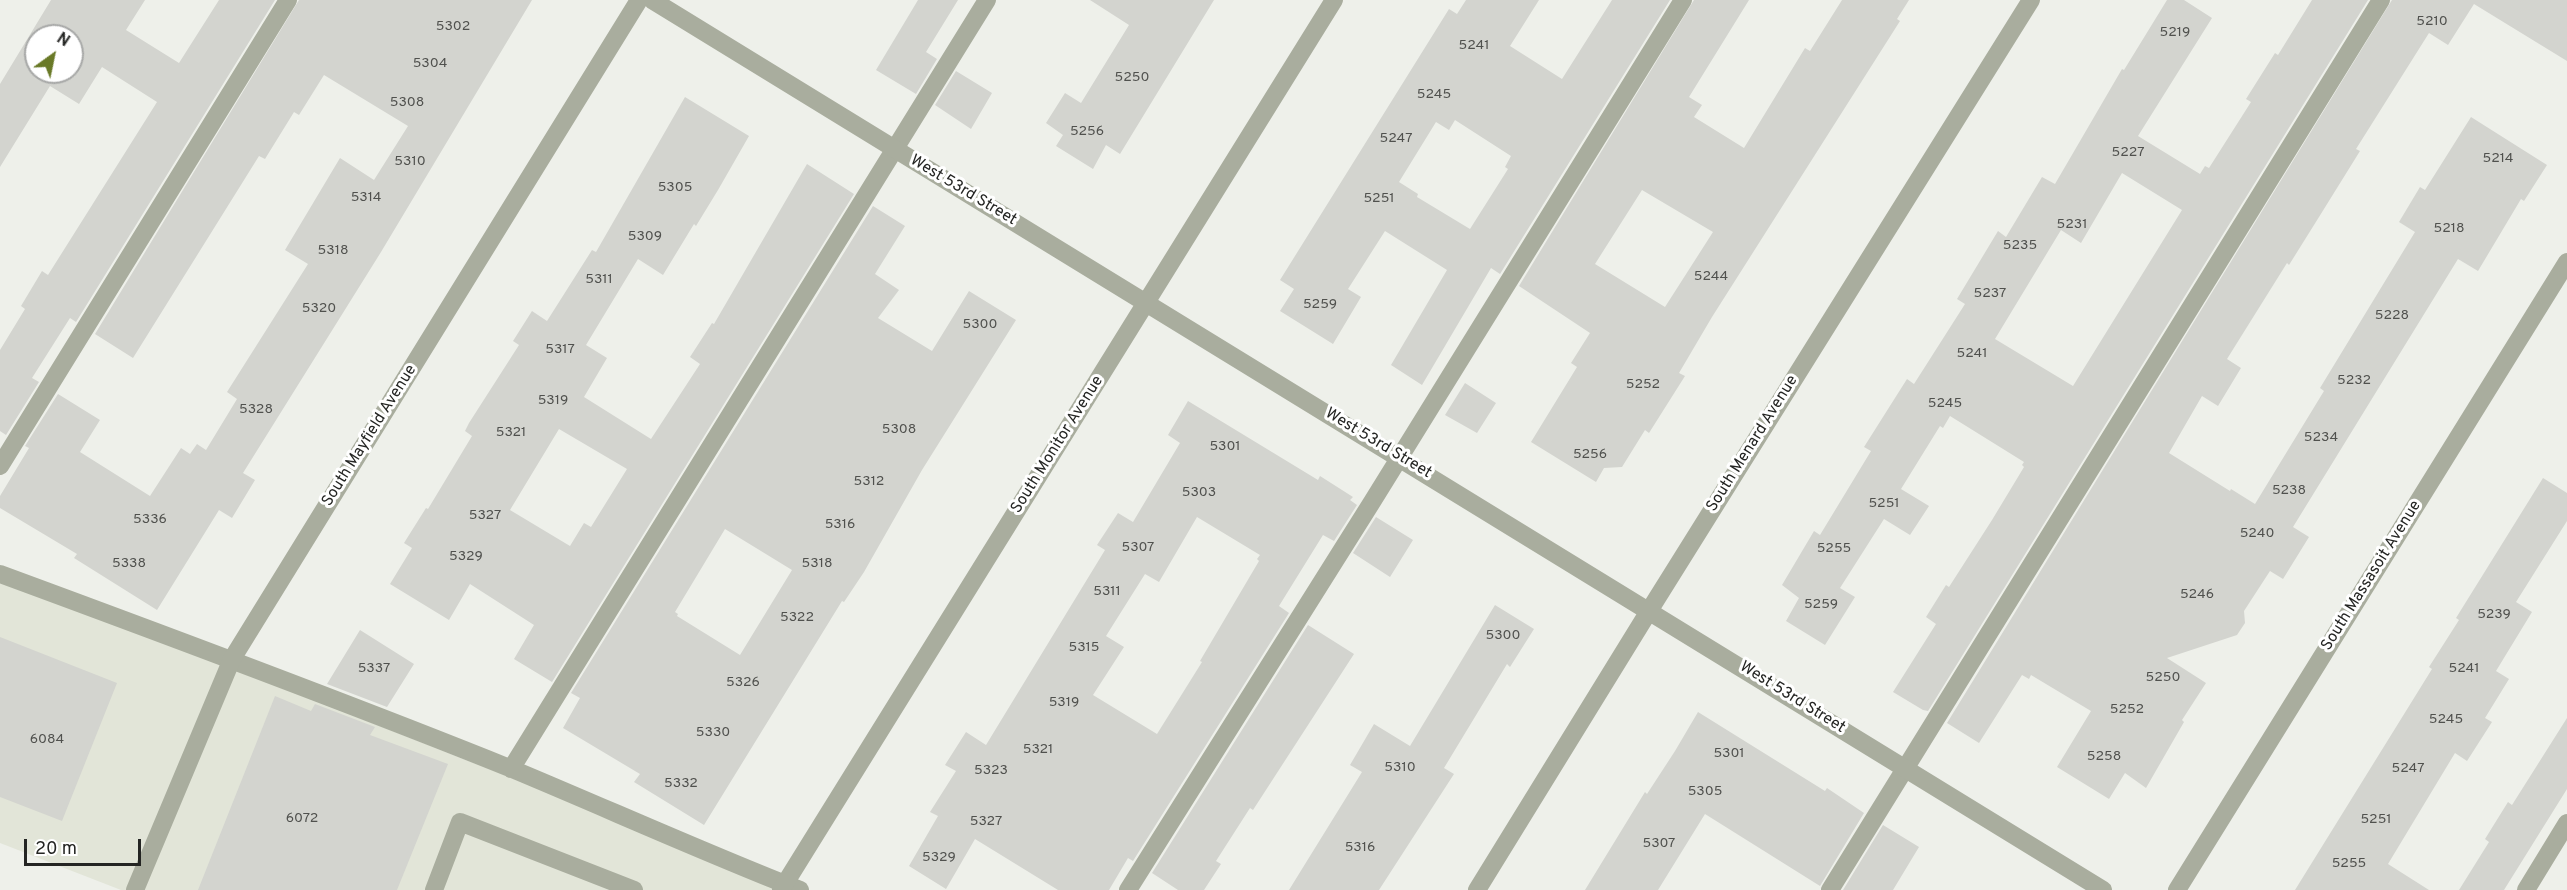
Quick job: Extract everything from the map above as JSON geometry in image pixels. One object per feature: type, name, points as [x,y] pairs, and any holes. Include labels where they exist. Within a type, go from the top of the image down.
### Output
[{"type":"street","points":[[0,466],[288,0]]},
{"type":"street","name":"South Mayfield Avenue","points":[[135,890],[232,659],[639,0]]},
{"type":"street","name":"West 53rd Street","points":[[652,0],[2103,890]]},
{"type":"street","points":[[511,769],[987,0]]},
{"type":"street","name":"South Monitor Avenue","points":[[788,888],[1334,0]]},
{"type":"street","points":[[1128,890],[1400,458],[1683,0]]},
{"type":"street","name":"South Menard Avenue","points":[[1477,890],[2031,0]]},
{"type":"street","points":[[1830,890],[2381,0]]},
{"type":"street","name":"South Massasoit Avenue","points":[[2177,890],[2567,262]]},
{"type":"street","points":[[0,574],[232,659],[279,680],[511,769],[788,888]]},
{"type":"street","points":[[434,890],[460,822],[634,890]]},
{"type":"street","points":[[2526,890],[2567,824]]},
{"type":"shaded area","points":[[0,576],[795,890],[121,890],[0,843]]},
{"type":"building","points":[[51,0],[145,0],[126,30],[179,63],[219,0],[275,0],[76,322],[70,318],[32,378],[39,382],[6,435],[0,431],[0,350],[25,309],[21,306],[42,271],[48,275],[157,102],[102,67],[79,104],[50,86],[0,167],[0,84],[24,44],[24,84],[84,84],[84,24],[36,24]]},
{"type":"building","points":[[299,0],[532,0],[381,252],[243,473],[255,480],[232,518],[219,510],[157,610],[74,558],[77,554],[0,508],[0,496],[29,448],[25,446],[58,394],[100,420],[80,452],[150,496],[181,448],[190,454],[197,444],[206,450],[237,399],[227,392],[308,264],[285,250],[340,158],[374,180],[408,126],[324,75],[299,115],[294,112],[265,159],[259,156],[133,358],[95,334]]},
{"type":"building","points":[[918,0],[958,0],[926,52],[937,59],[916,94],[876,70]]},
{"type":"building","points":[[1090,0],[1214,0],[1120,154],[1106,145],[1093,169],[1056,146],[1063,135],[1046,123],[1065,93],[1081,103],[1129,25]]},
{"type":"building","points":[[1466,0],[1539,0],[1510,46],[1562,79],[1612,0],[1670,0],[1500,274],[1491,268],[1422,385],[1391,365],[1447,270],[1385,231],[1348,289],[1361,297],[1333,344],[1280,311],[1294,289],[1280,280],[1449,9],[1457,14]],"holes":[[[1455,120],[1511,156],[1505,167],[1508,169],[1470,229],[1417,197],[1418,194],[1399,182],[1436,122],[1449,130]]]},
{"type":"building","points":[[1694,0],[1749,0],[1689,97],[1702,105],[1694,117],[1744,148],[1805,48],[1810,51],[1842,0],[1909,0],[1897,19],[1900,21],[1712,317],[1679,373],[1685,376],[1649,433],[1645,430],[1622,467],[1604,468],[1596,482],[1531,442],[1577,367],[1571,363],[1590,333],[1519,286]],"holes":[[[1642,190],[1713,232],[1665,307],[1595,264]]]},
{"type":"building","points":[[2167,0],[2184,0],[2212,18],[2138,136],[2200,174],[2205,166],[2209,168],[2251,102],[2246,99],[2275,53],[2278,55],[2312,0],[2368,0],[1928,711],[1923,710],[1893,692],[1936,624],[1926,617],[1946,585],[1949,587],[1992,520],[2024,467],[2022,465],[2024,462],[1950,416],[1943,428],[1940,426],[1901,489],[1929,506],[1910,535],[1884,519],[1840,588],[1855,597],[1825,645],[1786,621],[1799,598],[1782,585],[1814,531],[1820,535],[1871,451],[1864,447],[1907,379],[1914,384],[1965,304],[1957,299],[1998,231],[2006,237],[2042,177],[2055,184],[2122,69],[2124,70]],"holes":[[[2122,173],[2182,210],[2073,386],[1995,339],[2061,230],[2081,243]]]},
{"type":"building","points":[[2392,0],[2567,0],[2567,61],[2474,4],[2448,45],[2429,33],[2356,149],[2360,151],[2227,359],[2241,368],[2218,406],[2202,396],[2169,453],[2255,504],[2324,391],[2320,388],[2415,232],[2399,222],[2420,187],[2425,190],[2471,117],[2547,165],[2524,201],[2521,199],[2478,271],[2458,259],[2293,527],[2309,537],[2283,579],[2270,571],[2244,611],[2245,623],[2237,635],[2167,658],[2206,683],[2182,720],[2184,722],[2146,788],[2125,773],[2109,799],[2057,767],[2091,711],[2031,675],[2029,679],[2022,675],[1979,743],[1947,723]]},
{"type":"building","points":[[956,71],[992,93],[971,129],[935,105]]},
{"type":"building","points":[[685,97],[749,136],[696,226],[694,224],[663,275],[638,259],[586,345],[607,358],[584,397],[651,439],[700,364],[690,357],[712,323],[714,324],[807,164],[854,194],[552,682],[514,659],[534,625],[470,584],[449,620],[390,584],[412,548],[404,543],[426,508],[428,509],[472,436],[465,431],[469,423],[519,345],[513,341],[532,311],[547,321],[592,250],[596,252]],"holes":[[[559,429],[627,469],[591,527],[584,523],[570,546],[510,510]]]},
{"type":"building","points":[[873,206],[905,226],[875,274],[899,290],[878,318],[932,351],[969,291],[1016,320],[922,470],[864,572],[844,602],[842,601],[704,825],[634,782],[640,774],[563,728],[580,698],[571,693]],"holes":[[[725,529],[792,570],[740,655],[677,616],[675,612]]]},
{"type":"building","points":[[1465,383],[1496,403],[1477,433],[1445,415]]},
{"type":"building","points":[[1188,401],[1318,480],[1320,476],[1353,497],[1350,500],[1357,505],[1334,541],[1323,535],[1279,606],[1289,613],[1133,861],[1128,858],[1109,890],[1058,890],[975,839],[946,889],[909,866],[938,816],[930,812],[956,771],[945,765],[966,732],[986,745],[1105,550],[1097,545],[1118,513],[1133,522],[1180,443],[1168,435]],"holes":[[[1197,517],[1260,555],[1257,559],[1259,561],[1200,661],[1202,662],[1157,734],[1093,695],[1124,647],[1106,636],[1145,574],[1159,582]]]},
{"type":"building","points":[[2543,478],[2567,493],[2567,521],[2516,602],[2532,612],[2496,671],[2509,679],[2485,718],[2492,722],[2467,761],[2455,753],[2388,864],[2429,890],[2295,890],[2432,669],[2429,667],[2459,620],[2456,618]]},
{"type":"building","points":[[1376,517],[1413,540],[1390,577],[1353,553]]},
{"type":"building","points":[[1495,605],[1534,629],[1510,667],[1507,664],[1444,768],[1454,774],[1379,890],[1289,890],[1362,772],[1350,765],[1374,724],[1410,746]]},
{"type":"building","points":[[1308,625],[1354,654],[1253,810],[1250,808],[1216,861],[1221,864],[1204,890],[1178,890],[1152,873]]},
{"type":"building","points":[[360,630],[414,664],[387,707],[327,684]]},
{"type":"building","points":[[0,637],[117,683],[62,821],[0,797]]},
{"type":"building","points":[[275,696],[311,711],[315,704],[375,727],[370,735],[448,764],[397,890],[198,890]]},
{"type":"building","points":[[1698,712],[1825,791],[1827,788],[1864,813],[1820,886],[1705,814],[1658,890],[1585,890],[1645,792],[1647,794]]},
{"type":"building","points":[[2567,718],[2567,789],[2504,890],[2459,890],[2489,842],[2485,839],[2508,802],[2512,805]]},
{"type":"building","points":[[1883,825],[1919,847],[1893,890],[1843,890]]}]
